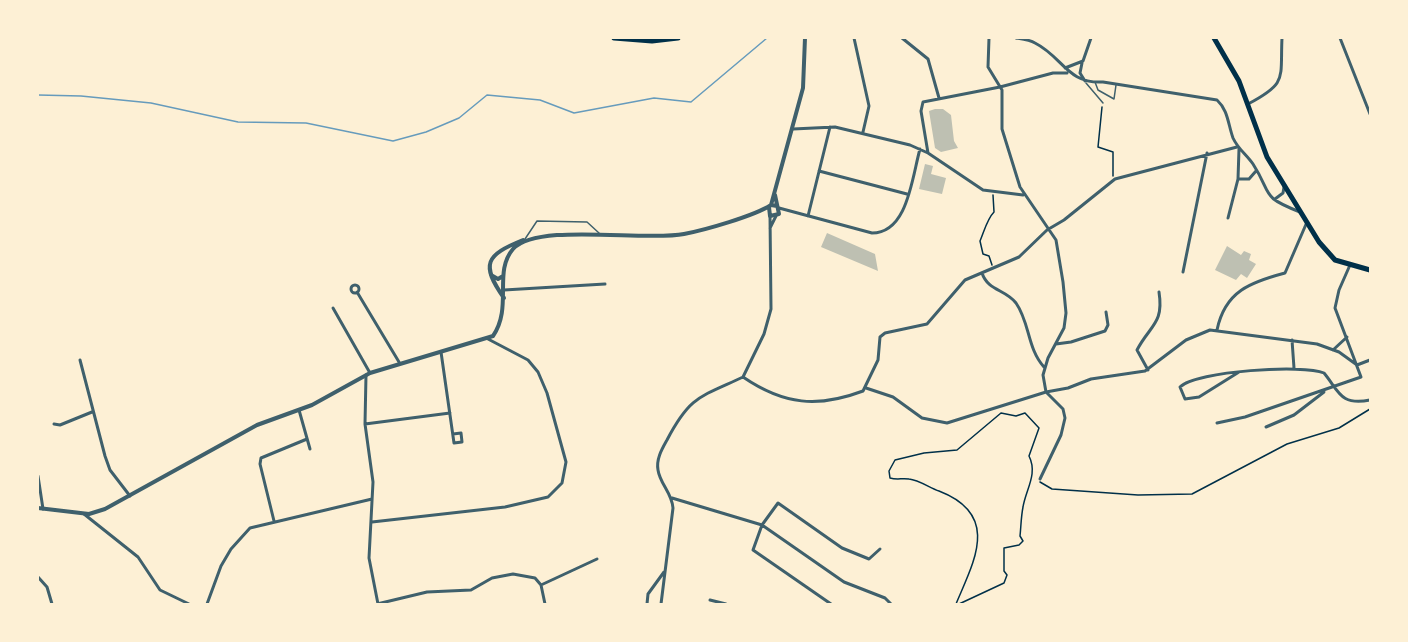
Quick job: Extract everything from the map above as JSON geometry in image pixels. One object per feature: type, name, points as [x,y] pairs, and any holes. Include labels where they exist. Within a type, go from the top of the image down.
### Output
[{"type":"main road","points":[[614,38],[652,41],[678,38]]},
{"type":"main road","points":[[1214,38],[1239,81],[1267,157],[1300,212],[1335,260],[1371,270]]},
{"type":"street","points":[[661,604],[672,498],[660,479],[657,467],[658,457],[680,414],[692,401],[743,378],[764,334],[771,309],[770,206],[803,88],[806,38]]},
{"type":"street","points":[[854,38],[870,106],[863,132]]},
{"type":"street","points":[[902,38],[928,59],[939,98]]},
{"type":"street","points":[[989,38],[988,68],[1000,87],[1003,106],[1002,129],[1020,187],[1049,228],[1059,252],[1066,313],[1065,327],[1044,367]]},
{"type":"street","points":[[1016,38],[1035,43],[1069,72],[1086,83],[1116,84],[1217,100],[1226,110],[1238,148],[1238,179],[1228,218]]},
{"type":"street","points":[[1086,83],[1080,73],[1091,38]]},
{"type":"street","points":[[1248,104],[1278,84],[1281,76],[1282,38]]},
{"type":"street","points":[[1340,38],[1371,114]]},
{"type":"street","points":[[1065,68],[1083,61]]},
{"type":"street","points":[[928,153],[921,105],[923,102],[1000,87],[1053,73],[1069,72]]},
{"type":"street","points":[[793,129],[830,126],[863,132],[920,149],[966,180],[992,192],[1025,196]]},
{"type":"street","points":[[808,216],[830,126]]},
{"type":"street","points":[[866,388],[878,360],[880,337],[885,333],[927,324],[965,280],[1019,257],[1049,228],[1064,220],[1113,180],[1207,153],[1238,148]]},
{"type":"street","points":[[1238,148],[1256,170],[1267,195],[1300,212]]},
{"type":"street","points":[[504,299],[488,272],[492,256],[498,250],[536,237],[683,235],[770,206],[872,233],[882,233],[898,221],[920,149]]},
{"type":"street","points":[[1183,273],[1207,153]]},
{"type":"street","points":[[1238,179],[1249,179],[1256,170]]},
{"type":"street","points":[[819,171],[908,194]]},
{"type":"street","points":[[1273,199],[1279,198],[1284,187]]},
{"type":"street","points":[[769,230],[777,215],[775,194]]},
{"type":"street","points":[[751,214],[777,215],[787,212]]},
{"type":"street","points":[[1217,330],[1226,308],[1242,289],[1255,280],[1285,273],[1307,222]]},
{"type":"street","points":[[38,508],[84,514],[105,509],[257,425],[298,410],[368,374],[399,362],[488,339],[499,328],[503,318],[503,276],[513,250],[536,237]]},
{"type":"street","points":[[1217,423],[1245,417],[1361,377],[1335,308],[1339,290],[1350,265]]},
{"type":"street","points":[[488,272],[495,279],[503,276]]},
{"type":"street","points":[[981,273],[989,286],[1011,298],[1017,305],[1026,324],[1031,349],[1044,367],[1046,392],[1063,409],[1065,418],[1061,435],[1040,479]]},
{"type":"street","points":[[504,290],[605,284]]},
{"type":"street","points":[[357,292],[399,362]]},
{"type":"street","points":[[1148,370],[1137,350],[1158,322],[1161,303],[1159,292]]},
{"type":"street","points":[[333,309],[368,374],[365,424],[373,482],[369,558],[378,604],[427,592],[471,590],[492,578],[513,574],[535,578],[541,585],[545,604]]},
{"type":"street","points":[[1056,344],[1071,342],[1105,331],[1108,325],[1106,312]]},
{"type":"street","points":[[743,378],[762,391],[824,403],[838,401],[866,388],[893,396],[922,418],[947,423],[1046,392],[1057,392],[1091,379],[1131,375],[1148,370],[1186,340],[1200,333],[1217,330],[1292,340],[1333,350],[1357,365]]},
{"type":"street","points":[[1333,350],[1347,337]]},
{"type":"street","points":[[372,522],[515,505],[548,497],[562,483],[566,462],[547,393],[538,372],[528,360],[488,339]]},
{"type":"street","points":[[1292,340],[1293,369]]},
{"type":"street","points":[[441,352],[453,434]]},
{"type":"street","points":[[80,360],[92,412],[110,470],[130,496]]},
{"type":"street","points":[[1357,365],[1371,360]]},
{"type":"street","points":[[1239,372],[1199,397],[1185,399],[1181,393],[1180,387],[1192,379],[1239,372],[1311,369],[1324,373],[1332,388],[1344,397],[1371,400]]},
{"type":"street","points":[[1266,427],[1294,415],[1325,390]]},
{"type":"street","points":[[298,410],[310,449]]},
{"type":"street","points":[[54,424],[60,425],[92,412]]},
{"type":"street","points":[[365,424],[450,413]]},
{"type":"street","points":[[274,521],[260,464],[261,458],[307,439]]},
{"type":"street","points":[[38,476],[43,509]]},
{"type":"street","points":[[672,498],[762,525],[844,582],[885,598],[891,604]]},
{"type":"street","points":[[207,604],[221,566],[243,533],[250,528],[372,499]]},
{"type":"street","points":[[831,604],[753,550],[762,525],[778,503],[842,548],[869,559],[880,549]]},
{"type":"street","points":[[84,514],[138,557],[160,590],[189,604]]},
{"type":"street","points":[[541,585],[597,559]]},
{"type":"street","points":[[647,604],[648,594],[665,571]]},
{"type":"street","points":[[38,577],[47,587],[52,604]]},
{"type":"street","points":[[710,600],[726,604]]},
{"type":"lane","points":[[1095,82],[1098,90],[1114,99],[1116,84]]},
{"type":"lane","points":[[1086,83],[1103,104]]},
{"type":"lane","points":[[525,239],[537,221],[587,222],[602,236]]},
{"type":"path","points":[[1103,104],[1098,147],[1113,152],[1113,180]]},
{"type":"path","points":[[992,192],[994,212],[989,217],[980,241],[983,254],[989,256],[993,267]]},
{"type":"path","points":[[1040,479],[1041,484],[1052,489],[1138,495],[1192,494],[1287,444],[1339,428],[1371,409]]},
{"type":"path","points":[[1001,413],[1016,416],[1025,413],[1039,428],[1029,456],[1034,465],[1028,496],[1023,508],[1020,536],[1023,540],[1019,545],[1004,548],[1004,571],[1008,574],[1006,581],[994,590],[985,591],[957,604],[974,566],[980,541],[969,511],[954,497],[909,479],[891,478],[889,471],[895,460],[924,453],[957,450],[1001,413]]},
{"type":"building","points":[[943,109],[951,115],[954,141],[958,148],[941,152],[935,148],[929,111]]},
{"type":"building","points":[[925,164],[933,166],[931,174],[946,178],[942,194],[919,189]]},
{"type":"building","points":[[827,233],[875,254],[878,271],[821,247]]},
{"type":"building","points":[[1227,246],[1241,255],[1244,251],[1251,254],[1249,260],[1256,264],[1247,278],[1241,274],[1236,280],[1215,270]]},
{"type":"waterway","points":[[38,95],[81,96],[151,103],[238,122],[306,123],[393,141],[426,132],[459,118],[487,95],[540,100],[574,113],[654,98],[691,102],[767,38]]}]
